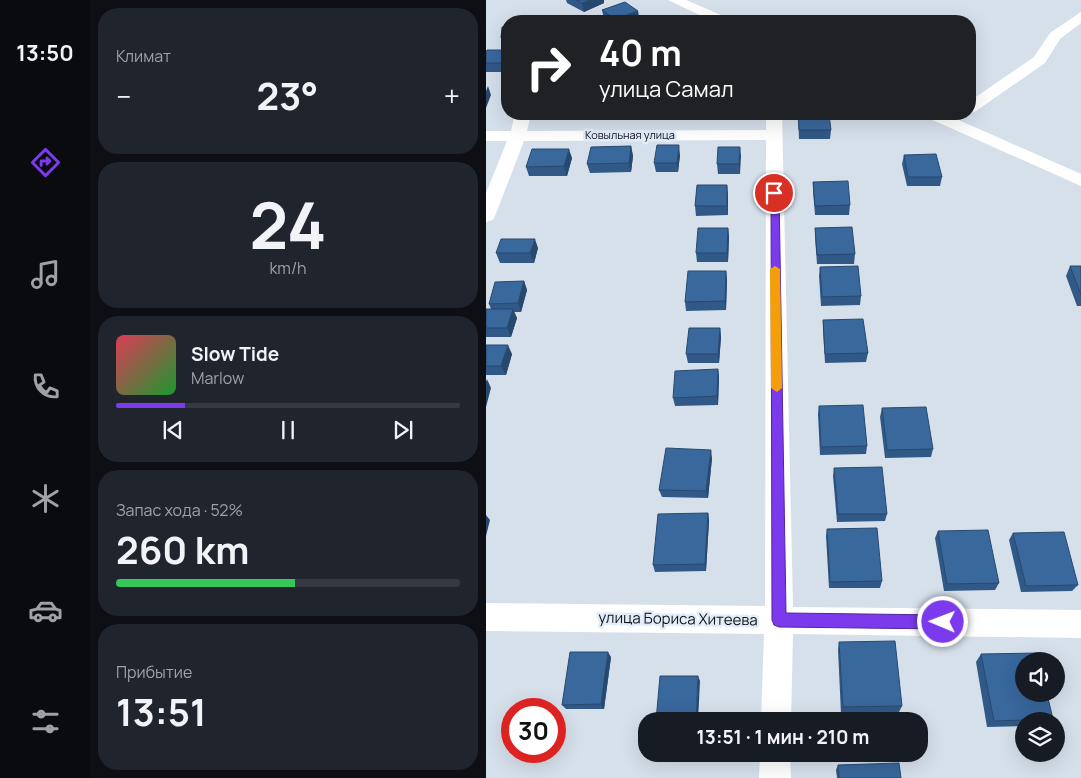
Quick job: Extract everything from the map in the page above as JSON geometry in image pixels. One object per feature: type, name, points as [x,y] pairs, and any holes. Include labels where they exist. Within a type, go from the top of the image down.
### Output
[{"type":"street","points":[[675,0],[709,15]]},
{"type":"street","points":[[976,104],[1040,60],[1055,36],[1081,16]]},
{"type":"street","points":[[486,216],[518,136],[522,120]]},
{"type":"street","points":[[954,120],[1081,181]]},
{"type":"street","points":[[774,124],[779,620],[776,712]]},
{"type":"street","name":"Ковыльная улица","points":[[486,136],[774,124]]},
{"type":"street","name":"улица Бориса Хитеева","points":[[486,617],[1081,624]]},
{"type":"street","points":[[774,778],[775,762]]},
{"type":"building","points":[[576,0],[590,0],[582,3]]},
{"type":"building","points":[[625,2],[638,11],[626,15],[609,15],[602,10]]},
{"type":"building","points":[[487,50],[501,50],[501,63],[486,63]]},
{"type":"building","points":[[798,120],[830,120],[831,130],[799,130]]},
{"type":"building","points":[[657,145],[679,145],[677,163],[654,163]]},
{"type":"building","points":[[631,146],[629,163],[587,164],[591,147]]},
{"type":"building","points":[[718,147],[740,147],[739,164],[717,164]]},
{"type":"building","points":[[532,149],[569,149],[564,166],[526,167]]},
{"type":"building","points":[[936,154],[942,177],[908,177],[904,155]]},
{"type":"building","points":[[848,181],[850,205],[815,206],[813,182]]},
{"type":"building","points":[[697,185],[727,185],[727,206],[695,206]]},
{"type":"building","points":[[852,227],[855,254],[817,255],[815,228]]},
{"type":"building","points":[[698,228],[728,228],[727,253],[696,253]]},
{"type":"building","points":[[501,239],[535,239],[530,253],[496,253]]},
{"type":"building","points":[[858,266],[861,296],[822,297],[820,267]]},
{"type":"building","points":[[1070,266],[1081,266],[1081,295]]},
{"type":"building","points":[[688,271],[726,271],[725,301],[685,302]]},
{"type":"building","points":[[524,281],[518,303],[489,304],[495,282]]},
{"type":"building","points":[[486,309],[513,309],[507,328],[486,328]]},
{"type":"building","points":[[863,319],[868,353],[825,354],[823,320]]},
{"type":"building","points":[[689,328],[720,328],[718,354],[686,354]]},
{"type":"building","points":[[486,345],[508,345],[501,366],[486,366]]},
{"type":"building","points":[[718,369],[717,396],[673,398],[675,371]]},
{"type":"building","points":[[863,405],[867,446],[821,447],[819,406]]},
{"type":"building","points":[[926,407],[933,449],[887,450],[882,408]]},
{"type":"building","points":[[666,448],[711,450],[706,491],[659,490]]},
{"type":"building","points":[[882,467],[887,514],[838,514],[834,468]]},
{"type":"building","points":[[708,513],[705,564],[653,565],[658,514]]},
{"type":"building","points":[[877,528],[882,581],[830,582],[827,529]]},
{"type":"building","points":[[988,530],[999,583],[947,584],[938,531]]},
{"type":"building","points":[[1064,532],[1078,585],[1026,586],[1013,533]]},
{"type":"building","points":[[895,641],[902,706],[843,707],[839,642]]},
{"type":"building","points":[[570,652],[608,652],[601,704],[566,705],[566,698],[563,698]]},
{"type":"building","points":[[1015,653],[1015,702],[1049,702],[1051,712],[1015,712],[1015,720],[994,721],[981,654]]},
{"type":"building","points":[[660,676],[698,676],[696,712],[657,712]]},
{"type":"building","points":[[899,763],[901,778],[839,778],[838,765]]},
{"type":"slow traffic","points":[[775,269],[777,388]]},
{"type":"route","points":[[774,193],[779,620],[943,622]]}]
